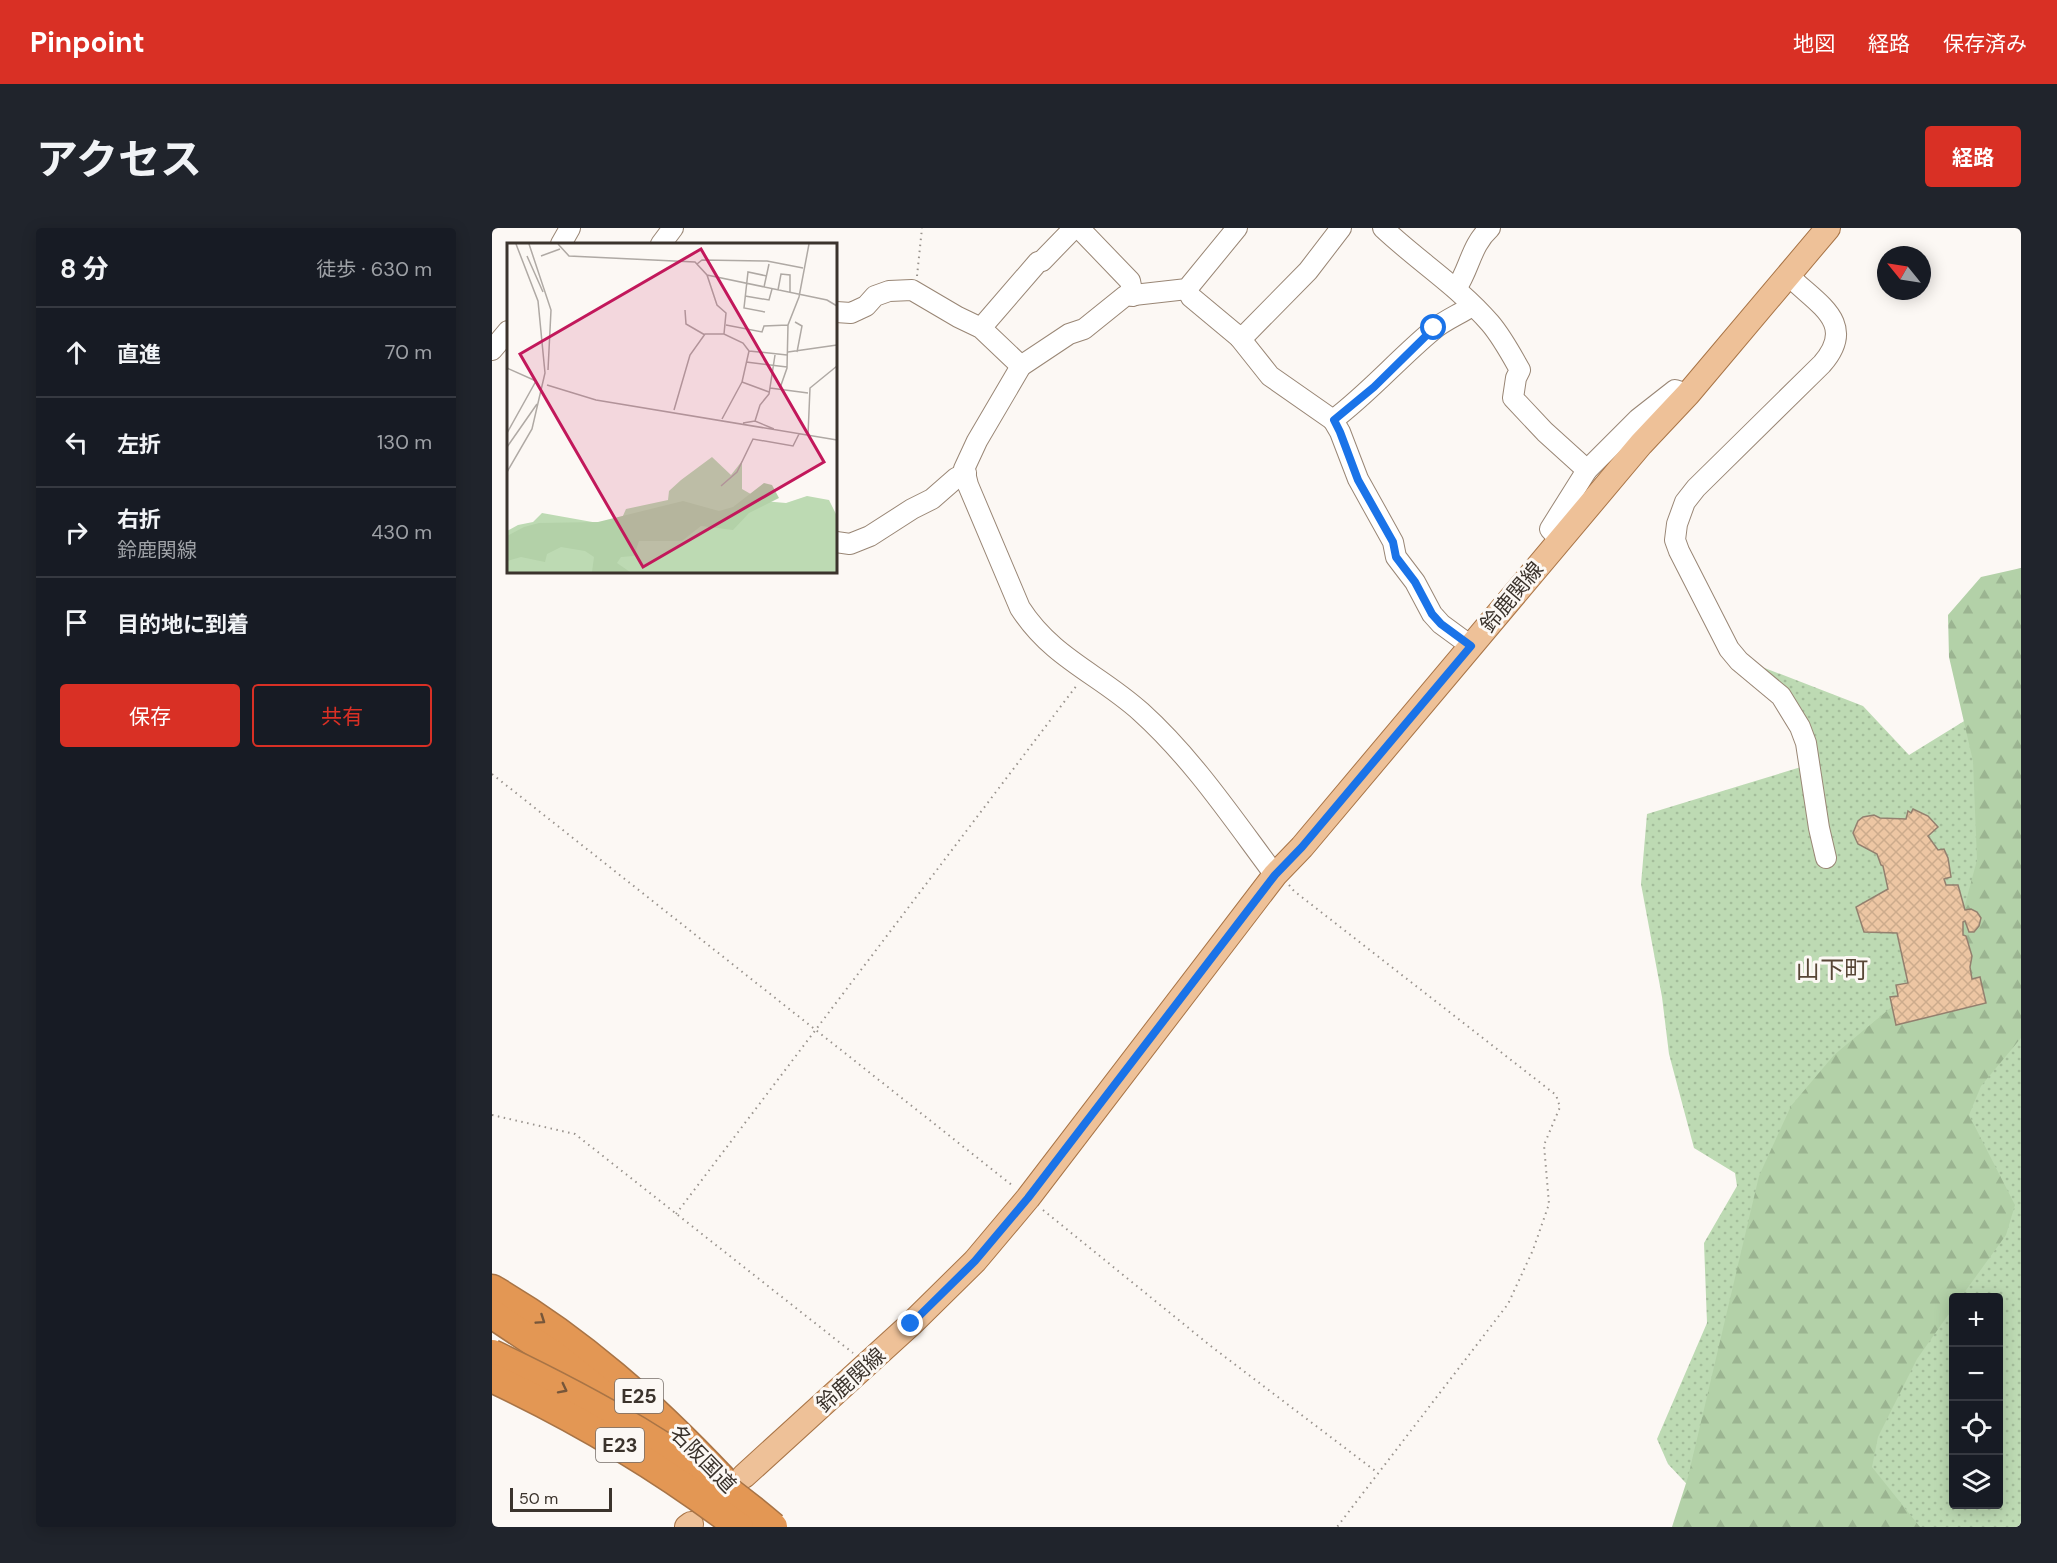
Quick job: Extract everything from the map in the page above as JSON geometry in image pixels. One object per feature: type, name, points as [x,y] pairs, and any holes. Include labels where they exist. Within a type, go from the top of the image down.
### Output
[{"type":"highway","name":"名阪国道","points":[[492,1289],[566,1337],[614,1374],[696,1451],[765,1527]]},
{"type":"highway","name":"名阪国道","points":[[492,1314],[552,1354],[642,1426],[684,1467],[739,1527]]},
{"type":"highway","name":"E23","points":[[492,1353],[586,1401],[672,1452],[716,1482],[773,1527]]},
{"type":"highway","name":"E23","points":[[492,1378],[604,1436],[656,1467],[702,1498],[739,1527]]},
{"type":"main road","name":"鈴鹿関線","points":[[744,1476],[867,1365],[975,1261],[1028,1198],[1275,875],[1302,847],[1641,444],[1688,394],[1789,276],[1825,229]]},
{"type":"street","points":[[562,243],[570,228]]},
{"type":"street","points":[[662,243],[674,228]]},
{"type":"street","points":[[981,328],[1038,262],[1042,261],[1074,228]]},
{"type":"street","points":[[1079,228],[1130,281],[1133,296]]},
{"type":"street","points":[[1237,228],[1187,289],[1125,296],[1084,329],[1069,333],[1021,366],[977,441],[964,469],[968,485],[1020,608],[1044,640],[1086,673],[1114,689],[1159,730],[1186,758],[1275,875]]},
{"type":"street","points":[[1239,337],[1247,333],[1308,271],[1341,228]]},
{"type":"street","points":[[1383,228],[1411,254],[1456,289],[1492,326],[1520,370],[1516,378],[1513,398],[1545,432],[1587,470]]},
{"type":"street","points":[[1456,289],[1464,276],[1474,246],[1483,230]]},
{"type":"street","points":[[1789,276],[1826,310],[1834,322],[1837,335],[1836,346],[1822,364],[1696,488],[1680,512],[1675,540],[1686,566],[1730,649],[1748,669],[1782,696],[1800,727],[1806,742],[1819,828],[1826,858]]},
{"type":"street","points":[[1187,289],[1191,297],[1239,337],[1270,376],[1334,420],[1358,480],[1393,542],[1396,557],[1415,582],[1436,619],[1471,646]]},
{"type":"street","points":[[837,312],[851,313],[889,291],[912,290],[981,328],[1021,366]]},
{"type":"street","points":[[1334,420],[1374,387],[1434,328],[1455,318],[1472,306]]},
{"type":"street","points":[[492,350],[507,332]]},
{"type":"street","points":[[1560,540],[1550,529],[1587,470],[1638,419],[1675,390],[1688,394]]},
{"type":"street","points":[[837,542],[850,544],[870,536],[932,499],[956,477],[966,473]]},
{"type":"path","points":[[912,290],[922,228]]},
{"type":"path","points":[[676,1214],[1086,673]]},
{"type":"path","points":[[492,774],[1028,1198],[1212,1347],[1378,1473]]},
{"type":"path","points":[[1275,875],[1287,882],[1294,891],[1556,1095],[1560,1107],[1544,1145],[1549,1204],[1533,1250],[1508,1304],[1337,1527]]},
{"type":"path","points":[[492,1115],[575,1134],[867,1365]]},
{"type":"green space","points":[[2021,568],[2021,1038],[1981,1086],[1969,1115],[2015,1205],[2006,1235],[1964,1293],[1949,1293],[1949,1314],[1917,1359],[1878,1437],[1872,1467],[1920,1527],[1672,1527],[1688,1477],[1759,1176],[1791,1106],[1834,1055],[1918,985],[1954,946],[1977,860],[1973,761],[1949,657],[1948,615],[1981,577]]},
{"type":"green space","points":[[1757,665],[1863,706],[1909,755],[2021,686],[2021,1527],[1727,1527],[1668,1464],[1657,1439],[1707,1323],[1704,1243],[1737,1186],[1735,1173],[1694,1148],[1669,1054],[1662,997],[1641,884],[1647,814],[1801,767],[1796,738]]},
{"type":"building","points":[[1913,809],[1928,816],[1938,827],[1928,836],[1938,850],[1944,849],[1948,858],[1951,877],[1944,879],[1946,885],[1958,885],[1965,910],[1971,909],[1977,912],[1981,918],[1974,932],[1969,932],[1965,921],[1963,922],[1963,935],[1966,936],[1972,956],[1970,967],[1972,979],[1980,977],[1986,1003],[1896,1025],[1890,997],[1898,996],[1896,985],[1908,983],[1897,933],[1864,932],[1856,907],[1888,889],[1883,866],[1877,854],[1858,844],[1853,833],[1858,821],[1863,817],[1874,815],[1880,818],[1906,819],[1908,811],[1911,813]]},
{"type":"district","name":"山下町","points":[[1832,970]]},
{"type":"route","points":[[911,1324],[975,1261],[1028,1198],[1275,875],[1302,847],[1471,646],[1441,624],[1432,614],[1415,582],[1396,557],[1393,542],[1358,480],[1334,420],[1374,387],[1434,328]]}]
